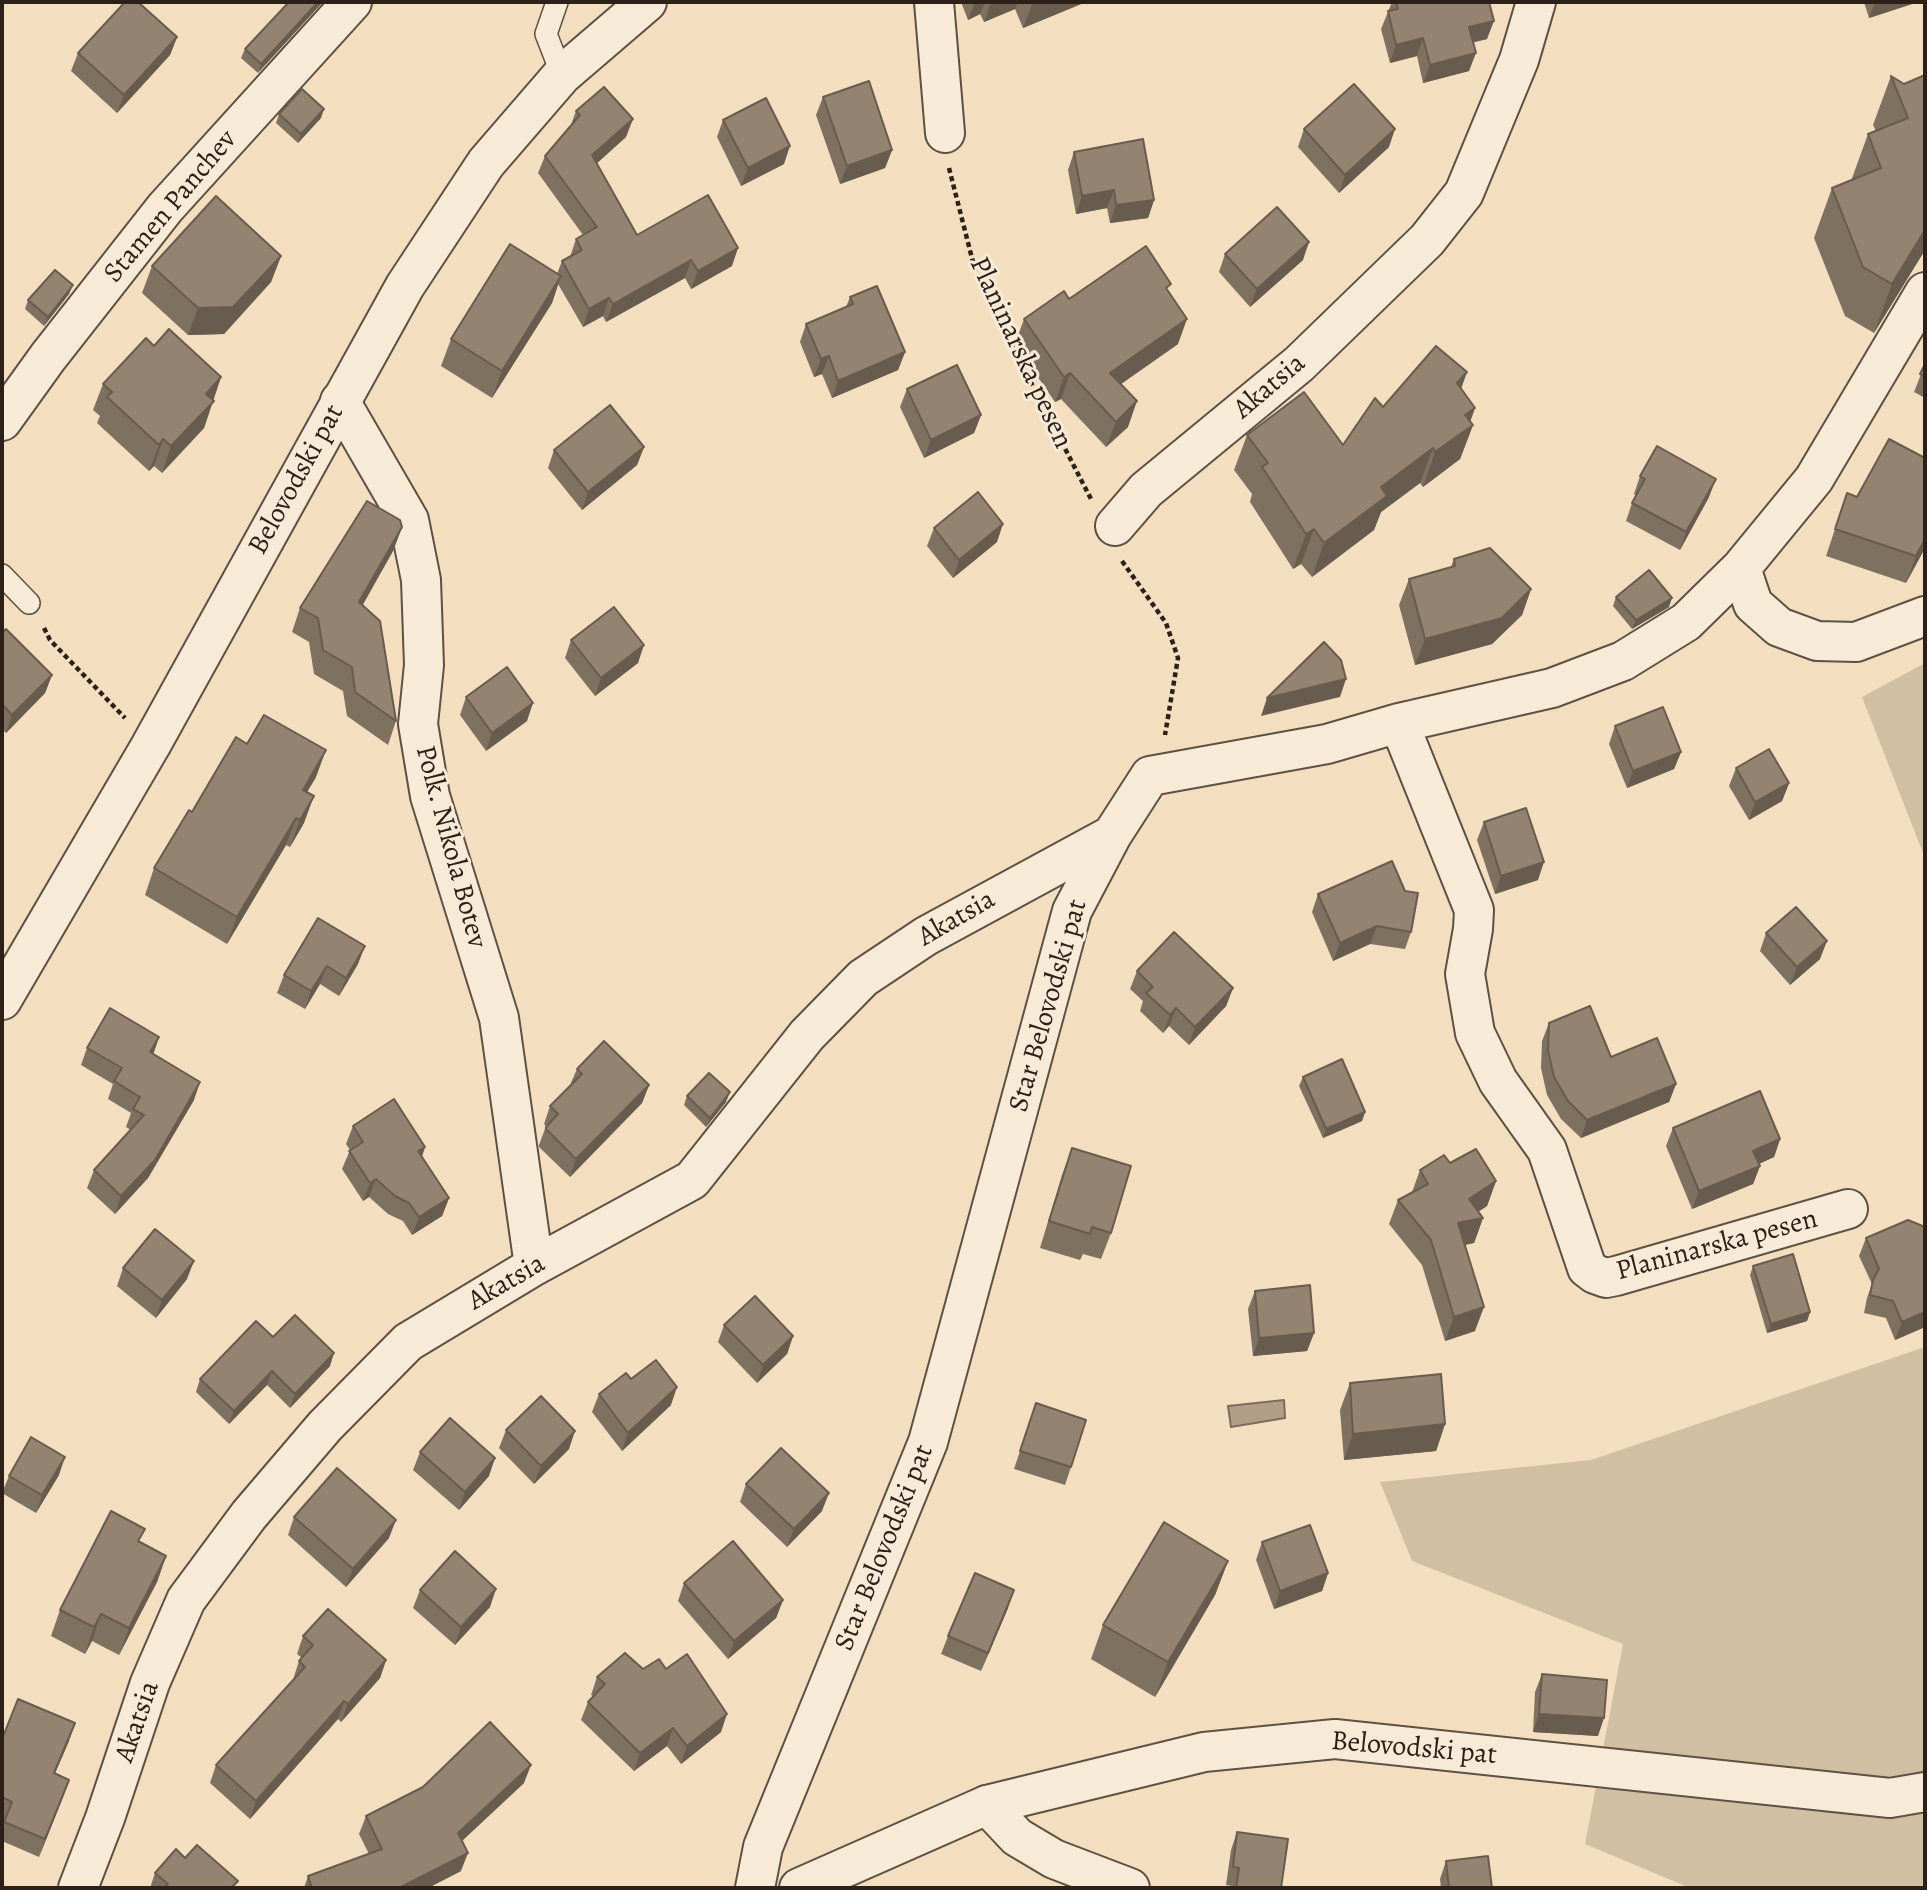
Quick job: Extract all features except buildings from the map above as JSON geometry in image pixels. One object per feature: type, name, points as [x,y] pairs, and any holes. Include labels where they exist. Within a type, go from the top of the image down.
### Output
[{"type":"street","name":"Stamen Panchev","points":[[2,421],[48,356],[166,208],[352,2]]},
{"type":"street","name":"Belovodski pat","points":[[2,1000],[151,745],[405,286],[486,163],[562,75],[647,2]]},
{"type":"street","points":[[934,2],[945,132]]},
{"type":"street","name":"Akatsia","points":[[1115,526],[1146,490],[1299,364],[1427,240],[1464,192],[1519,60],[1536,2]]},
{"type":"street","points":[[1150,776],[1327,744],[1399,723],[1552,688],[1623,661],[1686,622],[1741,568],[1814,479],[1925,292]]},
{"type":"street","name":"Polk. Nikola Botev","points":[[340,401],[409,520],[421,580],[424,666],[418,724],[430,796],[499,1018],[534,1266]]},
{"type":"street","points":[[1741,568],[1753,604],[1779,627],[1817,641],[1856,642],[1925,617]]},
{"type":"street","name":"Planinarska pesen","points":[[1399,723],[1474,910],[1465,974],[1475,1032],[1498,1081],[1547,1150],[1587,1268],[1606,1278],[1616,1276],[1848,1209]]},
{"type":"street","name":"Star Belovodski pat","points":[[755,1888],[763,1847],[928,1443],[1072,911],[1112,835],[1150,776]]},
{"type":"street","name":"Akatsia","points":[[78,1888],[105,1818],[150,1683],[186,1600],[248,1515],[325,1426],[408,1342],[534,1266],[692,1180],[807,1035],[863,978],[926,936],[1112,835]]},
{"type":"street","name":"Belovodski pat","points":[[799,1888],[987,1805],[1204,1752],[1335,1739],[1890,1798],[1925,1793]]},
{"type":"street","points":[[987,1805],[1017,1837],[1054,1859],[1130,1888]]},
{"type":"lane","points":[[557,2],[546,34],[562,75]]},
{"type":"lane","points":[[2,575],[29,603]]},
{"type":"path","name":"Planinarska pesen","points":[[945,132],[948,165],[977,278],[1091,500],[1115,526]]},
{"type":"path","points":[[1115,526],[1123,564],[1166,623],[1178,658],[1166,734],[1150,776]]},
{"type":"path","points":[[29,603],[50,640],[151,745]]},
{"type":"shaded area","points":[[1925,663],[1925,858],[1862,697]]},
{"type":"shaded area","points":[[1925,1347],[1925,1888],[1690,1888],[1585,1844],[1623,1644],[1412,1561],[1380,1482],[1591,1460]]},
{"type":"shaded area","points":[[1284,1400],[1285,1418],[1231,1427],[1228,1406]]}]
